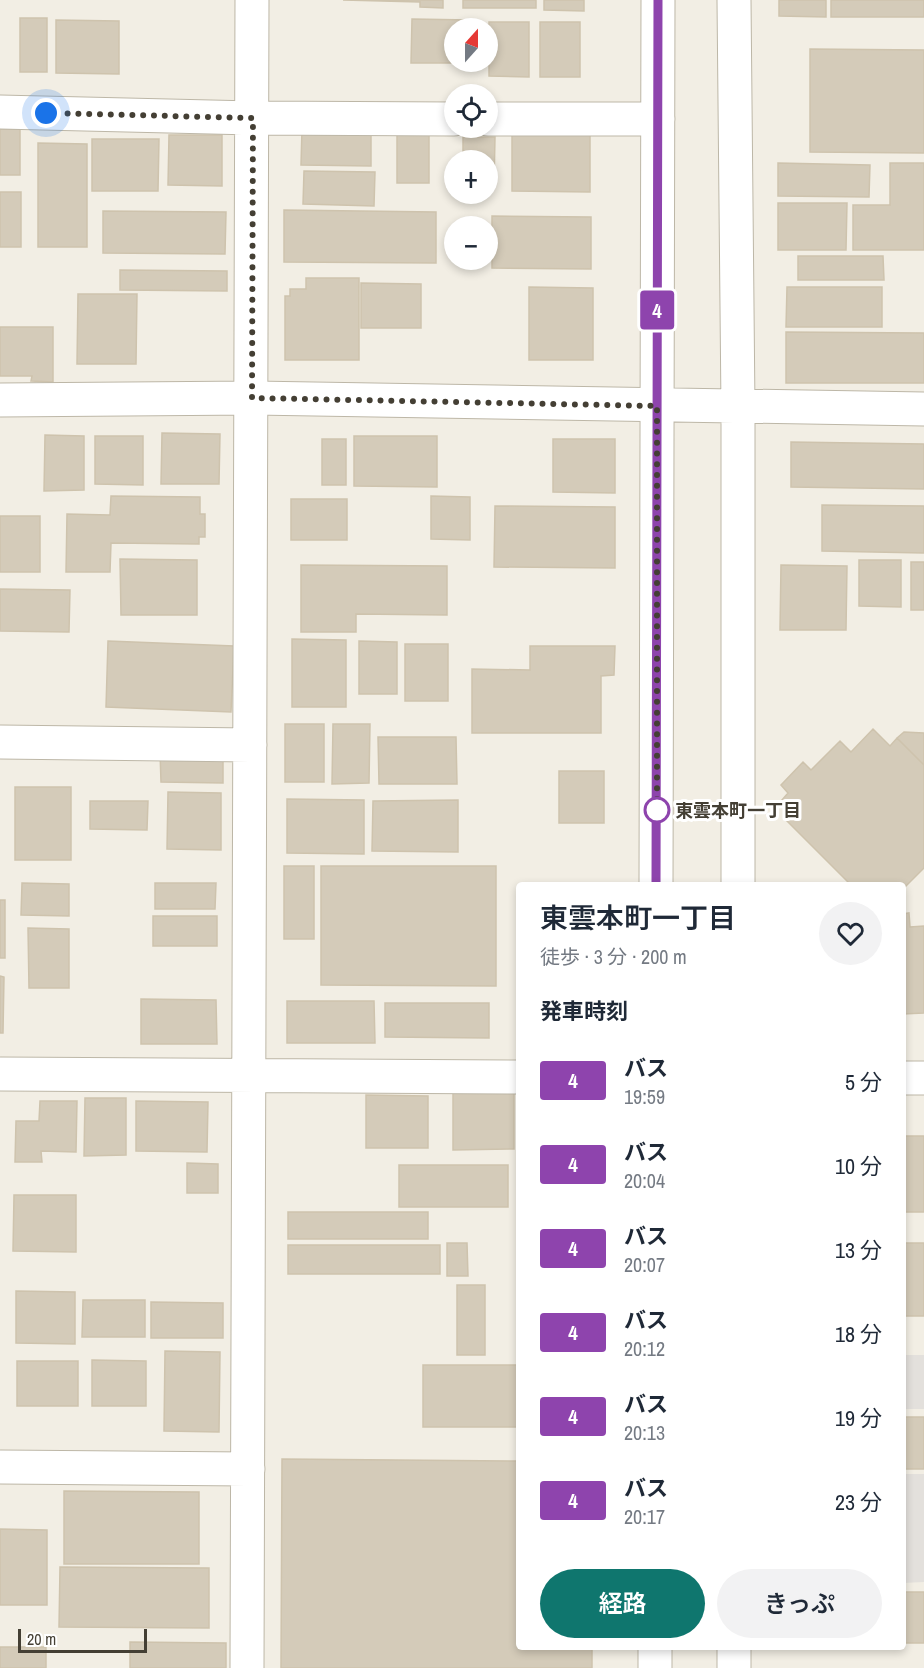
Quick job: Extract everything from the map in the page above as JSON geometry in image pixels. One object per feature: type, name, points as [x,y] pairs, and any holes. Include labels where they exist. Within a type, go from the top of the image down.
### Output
[{"type":"street","points":[[247,1668],[252,0]]},
{"type":"street","points":[[656,882],[658,0]]},
{"type":"street","points":[[734,0],[738,408],[738,882]]},
{"type":"street","points":[[0,112],[253,118],[444,119]]},
{"type":"street","points":[[498,119],[658,119]]},
{"type":"street","points":[[0,400],[252,398],[738,408],[924,409]]},
{"type":"street","points":[[0,742],[250,745]]},
{"type":"street","points":[[0,1074],[516,1077]]},
{"type":"street","points":[[906,1078],[924,1078]]},
{"type":"street","points":[[0,1467],[248,1469]]},
{"type":"street","points":[[655,1650],[655,1668]]},
{"type":"street","points":[[734,1650],[734,1668]]},
{"type":"shaded area","points":[[906,1355],[924,1355],[924,1409],[906,1409]]},
{"type":"shaded area","points":[[906,1474],[924,1474],[924,1582],[906,1583]]},
{"type":"building","points":[[343,0],[443,0],[443,8],[420,7],[420,2]]},
{"type":"building","points":[[463,0],[536,0],[536,8],[463,8]]},
{"type":"building","points":[[544,0],[584,0],[584,11],[544,10]]},
{"type":"building","points":[[779,0],[826,0],[826,17],[779,16]]},
{"type":"building","points":[[831,0],[924,0],[924,17],[831,17]]},
{"type":"building","points":[[20,18],[47,18],[47,72],[20,72]]},
{"type":"building","points":[[412,19],[444,20],[444,63],[411,63]]},
{"type":"building","points":[[56,20],[119,21],[119,74],[56,73]]},
{"type":"building","points":[[498,22],[529,22],[529,77],[489,76],[489,72],[498,72]]},
{"type":"building","points":[[540,22],[580,22],[580,77],[540,77]]},
{"type":"building","points":[[810,49],[924,50],[924,153],[810,152]]},
{"type":"building","points":[[0,129],[20,129],[20,175],[0,175]]},
{"type":"building","points":[[302,129],[371,130],[371,166],[301,165]]},
{"type":"building","points":[[512,134],[590,134],[590,192],[512,191]]},
{"type":"building","points":[[169,135],[222,135],[222,186],[168,185]]},
{"type":"building","points":[[397,135],[429,135],[429,183],[397,183]]},
{"type":"building","points":[[463,138],[495,138],[495,150],[463,150]]},
{"type":"building","points":[[92,139],[159,139],[158,191],[92,191]]},
{"type":"building","points":[[38,143],[87,144],[87,247],[38,247]]},
{"type":"building","points":[[778,163],[870,165],[869,197],[778,196]]},
{"type":"building","points":[[890,163],[924,163],[924,250],[853,250],[853,205],[890,205]]},
{"type":"building","points":[[304,171],[375,172],[374,206],[303,204]]},
{"type":"building","points":[[0,192],[21,192],[21,247],[0,247]]},
{"type":"building","points":[[778,203],[847,203],[846,250],[778,250]]},
{"type":"building","points":[[284,210],[436,212],[436,263],[284,262]]},
{"type":"building","points":[[103,211],[226,212],[225,254],[103,253]]},
{"type":"building","points":[[498,216],[591,217],[591,269],[498,268]]},
{"type":"building","points":[[798,256],[883,256],[884,280],[798,280]]},
{"type":"building","points":[[120,270],[227,271],[227,291],[120,290]]},
{"type":"building","points":[[306,278],[359,278],[359,360],[285,360],[285,296],[290,296],[290,289],[306,289]]},
{"type":"building","points":[[361,283],[421,284],[421,328],[361,328]]},
{"type":"building","points":[[529,287],[593,288],[593,360],[529,360]]},
{"type":"building","points":[[787,287],[882,287],[882,327],[786,327]]},
{"type":"building","points":[[78,294],[137,294],[136,364],[77,364]]},
{"type":"building","points":[[0,327],[53,327],[53,382],[31,381],[32,376],[0,376]]},
{"type":"building","points":[[786,332],[924,333],[924,383],[786,383]]},
{"type":"building","points":[[162,433],[220,434],[219,484],[161,484]]},
{"type":"building","points":[[45,435],[84,436],[84,490],[44,491]]},
{"type":"building","points":[[95,436],[143,436],[143,485],[95,484]]},
{"type":"building","points":[[354,436],[437,436],[437,487],[354,486]]},
{"type":"building","points":[[322,439],[346,439],[346,485],[322,485]]},
{"type":"building","points":[[553,439],[615,439],[615,493],[553,492]]},
{"type":"building","points":[[791,442],[924,444],[924,489],[791,487]]},
{"type":"building","points":[[111,496],[200,497],[200,514],[205,514],[205,537],[199,537],[199,544],[111,543],[110,572],[66,572],[67,514],[110,515]]},
{"type":"building","points":[[431,496],[470,497],[470,540],[431,539]]},
{"type":"building","points":[[291,499],[347,499],[347,540],[291,540]]},
{"type":"building","points":[[822,505],[924,506],[924,553],[822,551]]},
{"type":"building","points":[[495,506],[615,507],[615,568],[494,567]]},
{"type":"building","points":[[0,516],[40,516],[40,572],[0,572]]},
{"type":"building","points":[[120,559],[197,560],[197,615],[121,615]]},
{"type":"building","points":[[859,560],[901,560],[901,607],[859,606]]},
{"type":"building","points":[[911,562],[924,562],[924,610],[911,610]]},
{"type":"building","points":[[301,565],[447,566],[447,615],[356,614],[356,632],[301,632]]},
{"type":"building","points":[[781,565],[847,566],[846,630],[780,630]]},
{"type":"building","points":[[0,589],[70,590],[69,632],[0,631]]},
{"type":"building","points":[[292,639],[346,640],[346,707],[292,707]]},
{"type":"building","points":[[108,641],[234,646],[231,712],[106,707]]},
{"type":"building","points":[[359,641],[397,642],[397,694],[359,694]]},
{"type":"building","points":[[405,644],[448,644],[448,701],[405,701]]},
{"type":"building","points":[[530,646],[615,646],[614,675],[601,676],[601,733],[472,733],[472,669],[530,670]]},
{"type":"building","points":[[285,724],[324,724],[324,782],[285,782]]},
{"type":"building","points":[[333,724],[370,724],[369,783],[332,784]]},
{"type":"building","points":[[873,729],[890,746],[897,738],[924,765],[924,868],[906,886],[906,882],[848,882],[785,819],[793,811],[782,800],[788,793],[781,785],[803,762],[811,770],[840,741],[851,752]]},
{"type":"building","points":[[904,732],[924,733],[924,765],[897,738]]},
{"type":"building","points":[[378,737],[456,737],[457,784],[379,784]]},
{"type":"building","points":[[160,752],[223,753],[223,783],[161,782]]},
{"type":"building","points":[[559,771],[604,771],[604,823],[559,823]]},
{"type":"building","points":[[15,787],[71,787],[71,860],[15,860]]},
{"type":"building","points":[[168,792],[221,793],[221,850],[167,849]]},
{"type":"building","points":[[287,799],[364,800],[364,854],[287,853]]},
{"type":"building","points":[[458,800],[458,852],[372,851],[373,801]]},
{"type":"building","points":[[90,801],[148,801],[147,830],[90,829]]},
{"type":"building","points":[[284,866],[314,866],[314,939],[284,939]]},
{"type":"building","points":[[321,866],[496,866],[496,986],[321,985]]},
{"type":"building","points":[[22,883],[69,884],[69,916],[21,915]]},
{"type":"building","points":[[155,883],[216,883],[215,909],[155,909]]},
{"type":"building","points":[[0,900],[5,900],[5,958],[0,958]]},
{"type":"building","points":[[909,913],[910,927],[924,926],[924,1013],[906,1014],[906,914]]},
{"type":"building","points":[[153,916],[217,916],[217,946],[153,946]]},
{"type":"building","points":[[28,928],[69,929],[69,988],[29,988]]},
{"type":"building","points":[[0,976],[4,977],[3,1033],[0,1033]]},
{"type":"building","points":[[141,999],[216,1000],[217,1044],[141,1044]]},
{"type":"building","points":[[287,1001],[374,1001],[375,1043],[287,1043]]},
{"type":"building","points":[[385,1003],[489,1003],[489,1038],[385,1037]]},
{"type":"building","points":[[453,1093],[514,1093],[514,1149],[453,1150]]},
{"type":"building","points":[[366,1095],[428,1096],[428,1148],[366,1148]]},
{"type":"building","points":[[85,1098],[126,1098],[126,1155],[84,1156]]},
{"type":"building","points":[[40,1101],[77,1101],[76,1152],[41,1151],[42,1162],[15,1162],[16,1121],[39,1121]]},
{"type":"building","points":[[136,1101],[208,1102],[207,1152],[136,1151]]},
{"type":"building","points":[[906,1136],[924,1136],[924,1212],[906,1212]]},
{"type":"building","points":[[187,1163],[218,1164],[218,1193],[187,1193]]},
{"type":"building","points":[[399,1165],[508,1165],[508,1207],[399,1207]]},
{"type":"building","points":[[14,1195],[76,1195],[76,1252],[13,1251]]},
{"type":"building","points":[[288,1212],[428,1212],[428,1239],[288,1239]]},
{"type":"building","points":[[447,1243],[467,1243],[468,1276],[447,1276]]},
{"type":"building","points":[[906,1243],[924,1243],[924,1316],[906,1316]]},
{"type":"building","points":[[288,1245],[440,1245],[440,1274],[288,1274]]},
{"type":"building","points":[[457,1285],[485,1285],[485,1355],[457,1355]]},
{"type":"building","points":[[16,1291],[75,1292],[75,1344],[16,1343]]},
{"type":"building","points":[[83,1300],[145,1300],[145,1337],[82,1337]]},
{"type":"building","points":[[151,1302],[223,1303],[223,1338],[151,1338]]},
{"type":"building","points":[[165,1351],[220,1352],[219,1432],[164,1431]]},
{"type":"building","points":[[92,1360],[146,1361],[146,1406],[92,1406]]},
{"type":"building","points":[[17,1361],[78,1361],[78,1406],[17,1406]]},
{"type":"building","points":[[423,1365],[516,1365],[516,1427],[423,1427]]},
{"type":"building","points":[[906,1417],[924,1417],[924,1469],[906,1469]]},
{"type":"building","points":[[282,1459],[516,1461],[516,1650],[592,1650],[592,1668],[281,1668]]},
{"type":"building","points":[[64,1491],[199,1492],[199,1564],[64,1564]]},
{"type":"building","points":[[0,1529],[47,1530],[47,1605],[0,1605]]},
{"type":"building","points":[[60,1567],[209,1568],[209,1628],[59,1627]]},
{"type":"building","points":[[906,1592],[924,1592],[924,1643],[906,1643]]},
{"type":"building","points":[[130,1642],[226,1643],[226,1668],[130,1668]]},
{"type":"building","points":[[0,1647],[46,1647],[46,1668],[0,1668]]},
{"type":"bus line","name":"4","points":[[656,882],[658,0]]},
{"type":"place","name":"東雲本町一丁目","points":[[657,810]]},
{"type":"route","points":[[46,113],[253,118],[252,398],[657,406],[657,813],[657,810]]}]
